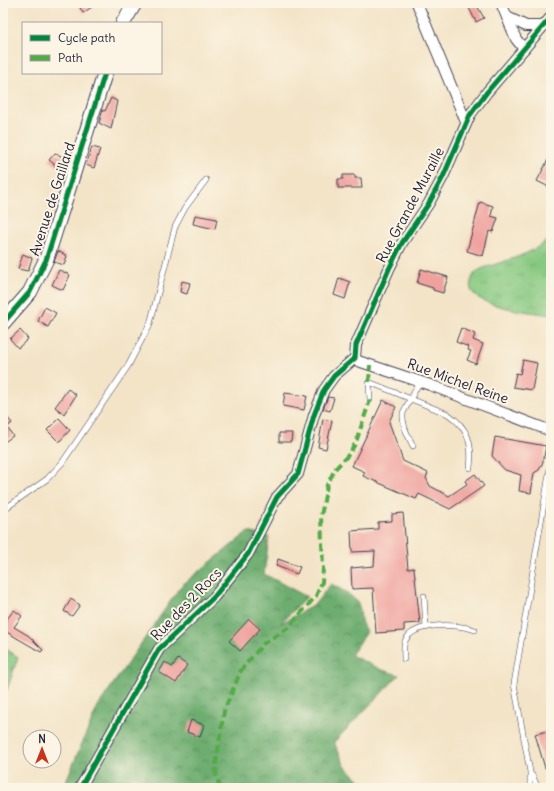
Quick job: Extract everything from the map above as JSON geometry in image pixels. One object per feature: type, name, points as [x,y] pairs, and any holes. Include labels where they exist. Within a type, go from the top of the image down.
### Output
[{"type":"street","points":[[124,22],[135,3]]},
{"type":"street","points":[[417,3],[466,122]]},
{"type":"street","points":[[501,3],[516,39],[524,49]]},
{"type":"street","points":[[507,16],[526,26],[543,26]]},
{"type":"street","name":"Rue Grande Muraille","points":[[355,358],[356,346],[389,269],[402,243],[429,203],[443,177],[466,122],[487,92],[551,17]]},
{"type":"street","name":"Avenue de Gaillard","points":[[3,323],[30,292],[46,260],[106,74]]},
{"type":"street","name":"Rue Michel Reine","points":[[355,358],[358,362],[420,381],[551,431]]},
{"type":"street","name":"Rue des 2 Rocs","points":[[80,788],[159,649],[214,597],[248,554],[277,497],[298,474],[314,415],[324,390],[334,376],[355,358]]},
{"type":"lane","points":[[3,510],[47,479],[62,463],[128,366],[150,324],[175,227],[185,208],[206,180]]},
{"type":"lane","points":[[413,446],[404,426],[403,418],[410,399],[420,381]]},
{"type":"lane","points":[[370,400],[370,382],[448,414],[464,427],[470,444],[470,468]]},
{"type":"lane","points":[[530,788],[530,772],[514,684],[549,486],[551,462]]},
{"type":"lane","points":[[424,596],[426,628]]},
{"type":"lane","points":[[404,659],[404,644],[406,638],[414,632],[426,628],[452,625],[475,630]]},
{"type":"lane","points":[[530,772],[538,788]]},
{"type":"green space","points":[[551,237],[551,315],[516,310],[488,303],[478,297],[471,290],[472,278],[479,270],[526,254],[546,242]]},
{"type":"green space","points":[[248,532],[269,537],[264,574],[307,597],[280,624],[314,605],[331,584],[345,591],[357,602],[362,623],[367,632],[351,655],[382,670],[399,675],[334,742],[345,766],[368,788],[63,788],[98,706],[181,586]]},
{"type":"green space","points":[[3,647],[18,657],[3,702]]},
{"type":"building","points":[[84,3],[98,3],[83,13],[79,6]]},
{"type":"building","points":[[476,4],[484,18],[476,22],[469,8]]},
{"type":"building","points":[[111,98],[117,101],[111,129],[99,123],[103,110],[105,111]]},
{"type":"building","points":[[92,147],[100,149],[94,168],[86,165]]},
{"type":"building","points":[[55,153],[65,158],[58,167],[49,160]]},
{"type":"building","points":[[551,154],[551,188],[537,181]]},
{"type":"building","points":[[343,175],[355,175],[355,178],[361,178],[362,188],[338,188],[338,179],[343,179]]},
{"type":"building","points":[[480,202],[493,206],[491,216],[498,218],[493,232],[489,231],[483,256],[467,251]]},
{"type":"building","points":[[195,215],[217,219],[215,229],[193,224]]},
{"type":"building","points":[[58,251],[67,256],[64,265],[54,262]]},
{"type":"building","points":[[23,254],[32,258],[28,271],[18,269]]},
{"type":"building","points":[[421,269],[448,277],[443,293],[417,283]]},
{"type":"building","points":[[59,270],[70,275],[63,290],[52,285]]},
{"type":"building","points":[[339,278],[350,282],[345,299],[334,295]]},
{"type":"building","points":[[182,281],[190,283],[187,294],[180,292]]},
{"type":"building","points":[[45,307],[56,313],[48,327],[38,321]]},
{"type":"building","points":[[461,328],[475,334],[473,340],[483,344],[476,364],[467,360],[471,351],[468,350],[469,347],[456,342]]},
{"type":"building","points":[[20,330],[28,339],[18,348],[10,339]]},
{"type":"building","points":[[523,360],[537,363],[532,390],[513,387],[516,373],[520,374]]},
{"type":"building","points":[[68,389],[76,395],[64,414],[55,407]]},
{"type":"building","points":[[285,393],[307,396],[304,410],[283,406]]},
{"type":"building","points":[[328,397],[334,398],[330,411],[323,409]]},
{"type":"building","points":[[383,400],[396,407],[389,422],[403,461],[428,473],[426,478],[430,486],[449,496],[467,484],[465,481],[475,474],[484,486],[450,509],[419,494],[416,499],[363,476],[365,472],[352,466]]},
{"type":"building","points":[[3,413],[12,423],[7,427],[13,436],[3,443]]},
{"type":"building","points":[[59,418],[70,430],[59,442],[47,430]]},
{"type":"building","points":[[323,419],[332,421],[326,449],[318,447]]},
{"type":"building","points":[[279,433],[292,433],[291,442],[279,442]]},
{"type":"building","points":[[495,437],[546,446],[543,462],[539,470],[534,473],[531,493],[519,491],[521,475],[505,470],[492,456]]},
{"type":"building","points":[[403,513],[408,569],[414,568],[420,623],[404,624],[404,631],[376,633],[373,588],[352,589],[351,568],[374,566],[375,551],[352,552],[351,531],[378,529],[378,522],[392,521],[392,514]]},
{"type":"building","points":[[278,559],[300,567],[297,574],[276,566]]},
{"type":"building","points":[[71,599],[80,605],[72,616],[64,611]]},
{"type":"building","points":[[14,610],[22,616],[14,627],[29,636],[43,650],[41,652],[3,630],[3,624]]},
{"type":"building","points":[[249,619],[260,629],[240,651],[229,641]]},
{"type":"building","points":[[178,659],[187,665],[176,683],[159,672],[165,662],[172,667]]},
{"type":"building","points":[[191,720],[204,725],[200,737],[187,732]]},
{"type":"building","points":[[551,730],[551,767],[545,768],[535,734]]},
{"type":"marked path","points":[[369,382],[370,365]]},
{"type":"marked path","points":[[220,788],[215,770],[224,711],[241,670],[264,643],[288,628],[316,596],[322,582],[321,516],[327,485],[335,469],[350,453],[356,442],[370,400]]},
{"type":"cycle path","points":[[80,788],[159,649],[214,597],[248,554],[277,497],[298,474],[314,415],[324,390],[334,376],[355,358],[356,345],[389,269],[402,243],[429,203],[443,177],[470,115],[487,92],[551,17]]},
{"type":"cycle path","points":[[3,323],[30,292],[46,260],[105,74]]}]
